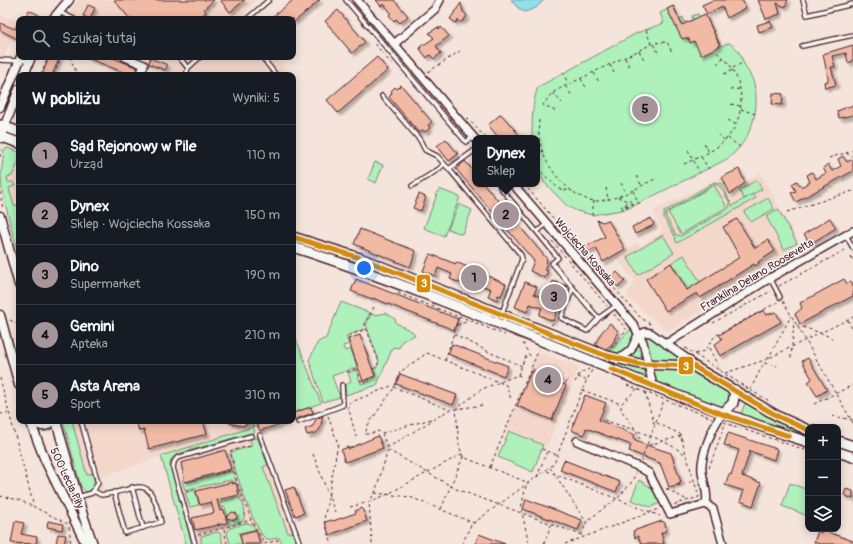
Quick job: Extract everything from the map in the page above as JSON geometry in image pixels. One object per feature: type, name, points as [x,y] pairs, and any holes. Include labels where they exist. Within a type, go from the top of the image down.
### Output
[{"type":"main road","points":[[2,126],[16,131]]},
{"type":"main road","points":[[0,137],[16,143]]},
{"type":"main road","points":[[296,238],[360,258],[618,360],[648,364],[693,366],[736,390],[779,417],[805,429]]},
{"type":"main road","points":[[296,248],[386,279],[722,414],[805,441]]},
{"type":"main road","points":[[722,414],[733,403],[736,390]]},
{"type":"main road","points":[[841,442],[853,446]]},
{"type":"main road","points":[[841,453],[853,456]]},
{"type":"street","points":[[55,16],[69,0]]},
{"type":"street","points":[[357,0],[472,136]]},
{"type":"street","points":[[394,44],[435,9],[440,0]]},
{"type":"street","points":[[0,107],[20,60]]},
{"type":"street","points":[[25,72],[30,60]]},
{"type":"street","points":[[132,60],[144,65],[141,72]]},
{"type":"street","points":[[0,137],[2,126],[16,96]]},
{"type":"street","name":"Wojciecha Kossaka","points":[[515,187],[617,305],[640,335],[653,386]]},
{"type":"street","points":[[0,216],[16,274]]},
{"type":"street","name":"Franklina Delano Roosevelta","points":[[666,344],[770,278],[853,231]]},
{"type":"street","points":[[0,243],[14,266]]},
{"type":"street","points":[[0,315],[16,374]]},
{"type":"street","points":[[618,360],[631,350],[640,335],[645,332],[651,333],[690,360],[693,366]]},
{"type":"street","points":[[706,504],[708,496],[703,480],[702,460],[717,419],[722,414]]},
{"type":"street","name":"500 Lecia Piły","points":[[31,424],[45,460],[84,544]]},
{"type":"street","points":[[39,424],[42,426],[47,426],[49,424]]},
{"type":"street","name":"500 Lecia Piły","points":[[57,424],[93,544]]},
{"type":"street","points":[[577,441],[639,467],[649,474],[661,489],[670,514],[706,504]]},
{"type":"street","points":[[706,504],[713,509],[723,544]]},
{"type":"lane","points":[[250,16],[269,0]]},
{"type":"lane","points":[[346,0],[466,142],[472,139]]},
{"type":"lane","points":[[802,0],[807,15],[853,4]]},
{"type":"lane","points":[[59,12],[68,16]]},
{"type":"lane","points":[[802,46],[853,34]]},
{"type":"lane","points":[[0,60],[16,59]]},
{"type":"lane","points":[[181,60],[188,68]]},
{"type":"lane","points":[[187,72],[188,68],[197,60]]},
{"type":"lane","points":[[264,60],[274,72]]},
{"type":"lane","points":[[382,96],[420,140],[426,150],[437,156],[449,169],[521,256],[502,314]]},
{"type":"lane","points":[[432,102],[438,96]]},
{"type":"lane","points":[[449,169],[472,152]]},
{"type":"lane","points":[[412,186],[439,169],[444,164]]},
{"type":"lane","points":[[500,187],[558,258],[552,263],[599,318]]},
{"type":"lane","points":[[537,232],[546,224]]},
{"type":"lane","points":[[846,235],[853,247]]},
{"type":"lane","points":[[770,278],[780,296]]},
{"type":"lane","points":[[573,288],[561,318],[587,331],[599,318],[617,305]]},
{"type":"lane","points":[[298,422],[343,406],[342,385]]},
{"type":"lane","points":[[78,497],[94,491],[98,480],[83,424]]},
{"type":"lane","points":[[260,435],[300,544]]},
{"type":"lane","points":[[195,544],[173,468],[174,462],[177,458],[252,436]]},
{"type":"lane","points":[[94,491],[101,495],[132,487],[143,488],[150,491],[157,503],[161,522],[125,533],[114,492]]},
{"type":"lane","points":[[132,487],[143,528]]},
{"type":"path","points":[[646,30],[651,44]]},
{"type":"path","points":[[555,111],[543,105],[552,93],[565,86],[654,43],[667,42],[672,52]]},
{"type":"path","points":[[654,43],[659,55]]},
{"type":"path","points":[[639,50],[645,61]]},
{"type":"path","points":[[428,72],[460,51]]},
{"type":"path","points":[[684,164],[709,152],[724,141],[735,124],[740,109],[740,89],[734,70],[724,57],[716,52]]},
{"type":"path","points":[[716,64],[724,57]]},
{"type":"path","points":[[624,58],[630,68]]},
{"type":"path","points":[[42,72],[47,60]]},
{"type":"path","points":[[55,72],[60,60]]},
{"type":"path","points":[[71,60],[77,72]]},
{"type":"path","points":[[733,68],[744,62]]},
{"type":"path","points":[[610,64],[616,75]]},
{"type":"path","points":[[724,74],[734,70]]},
{"type":"path","points":[[563,72],[568,85]]},
{"type":"path","points":[[594,72],[599,82]]},
{"type":"path","points":[[581,79],[587,89]]},
{"type":"path","points":[[565,86],[572,96]]},
{"type":"path","points":[[730,90],[740,89]]},
{"type":"path","points":[[552,93],[562,102]]},
{"type":"path","points":[[732,104],[740,106]]},
{"type":"path","points":[[740,109],[755,114]]},
{"type":"path","points":[[539,120],[540,135]]},
{"type":"path","points":[[728,120],[735,124]]},
{"type":"path","points":[[718,134],[724,141]]},
{"type":"path","points":[[727,138],[740,147]]},
{"type":"path","points":[[540,142],[544,157],[553,172],[573,191]]},
{"type":"path","points":[[704,142],[709,152]]},
{"type":"path","points":[[688,150],[700,173]]},
{"type":"path","points":[[829,158],[853,150]]},
{"type":"path","points":[[846,153],[853,156]]},
{"type":"path","points":[[701,156],[709,169]]},
{"type":"path","points":[[540,171],[559,189],[573,191],[594,201],[608,200],[618,197],[655,179]]},
{"type":"path","points":[[637,176],[641,186]]},
{"type":"path","points":[[621,182],[626,194]]},
{"type":"path","points":[[527,187],[604,277],[635,310]]},
{"type":"path","points":[[606,188],[608,200]]},
{"type":"path","points":[[633,191],[640,204]]},
{"type":"path","points":[[787,212],[853,191]]},
{"type":"path","points":[[618,197],[627,201],[631,200],[621,207],[632,203],[622,209],[633,204],[634,206]]},
{"type":"path","points":[[592,215],[594,201]]},
{"type":"path","points":[[551,240],[626,329]]},
{"type":"path","points":[[707,326],[853,247]]},
{"type":"path","points":[[851,257],[853,261]]},
{"type":"path","points":[[695,354],[704,351],[715,336],[782,300],[853,423]]},
{"type":"path","points":[[373,369],[376,368],[379,362],[365,323],[375,305]]},
{"type":"path","points":[[768,359],[791,315]]},
{"type":"path","points":[[445,361],[459,317]]},
{"type":"path","points":[[725,373],[763,362],[853,317]]},
{"type":"path","points":[[550,329],[552,324],[561,318]]},
{"type":"path","points":[[791,358],[794,320]]},
{"type":"path","points":[[848,320],[853,330]]},
{"type":"path","points":[[457,326],[460,323],[470,321]]},
{"type":"path","points":[[796,324],[832,338]]},
{"type":"path","points":[[349,336],[366,329]]},
{"type":"path","points":[[454,334],[491,354],[522,366]]},
{"type":"path","points":[[522,342],[530,356]]},
{"type":"path","points":[[684,347],[750,390],[763,362]]},
{"type":"path","points":[[708,347],[720,371]]},
{"type":"path","points":[[490,467],[540,349]]},
{"type":"path","points":[[518,375],[527,353]]},
{"type":"path","points":[[437,417],[382,433],[378,431],[365,434],[368,425],[394,388],[400,372],[427,354],[506,385],[511,399]]},
{"type":"path","points":[[763,362],[777,366]]},
{"type":"path","points":[[347,372],[357,368],[362,383],[369,379]]},
{"type":"path","points":[[532,368],[567,382],[569,378]]},
{"type":"path","points":[[575,382],[580,373],[589,368]]},
{"type":"path","points":[[463,544],[471,525],[554,464],[582,390],[592,370]]},
{"type":"path","points":[[456,409],[482,389],[518,375],[521,376]]},
{"type":"path","points":[[577,377],[587,380]]},
{"type":"path","points":[[0,378],[34,507]]},
{"type":"path","points":[[814,404],[853,385]]},
{"type":"path","points":[[348,403],[391,386],[450,410]]},
{"type":"path","points":[[637,389],[621,404],[621,410],[637,431],[640,439]]},
{"type":"path","points":[[582,390],[621,404]]},
{"type":"path","points":[[645,392],[656,427]]},
{"type":"path","points":[[346,399],[356,437]]},
{"type":"path","points":[[581,535],[586,522],[618,498],[631,483],[662,414],[664,400]]},
{"type":"path","points":[[388,449],[450,410],[483,405]]},
{"type":"path","points":[[441,509],[463,457],[459,445],[456,409]]},
{"type":"path","points":[[326,412],[338,444],[324,520],[332,544]]},
{"type":"path","points":[[0,414],[9,413]]},
{"type":"path","points":[[832,416],[852,420]]},
{"type":"path","points":[[604,420],[652,435],[687,456]]},
{"type":"path","points":[[699,497],[703,480],[708,471],[725,423]]},
{"type":"path","points":[[372,544],[368,502],[375,493],[388,449],[382,433]]},
{"type":"path","points":[[649,445],[681,436]]},
{"type":"path","points":[[250,446],[230,452],[234,469],[251,520],[265,544],[278,540],[281,544]]},
{"type":"path","points":[[388,449],[450,485],[522,514],[584,536]]},
{"type":"path","points":[[542,449],[557,455]]},
{"type":"path","points":[[537,477],[547,451]]},
{"type":"path","points":[[313,454],[335,512]]},
{"type":"path","points":[[350,507],[388,494],[462,454]]},
{"type":"path","points":[[463,457],[529,483]]},
{"type":"path","points":[[550,467],[586,522]]},
{"type":"path","points":[[215,474],[234,469]]},
{"type":"path","points":[[546,470],[660,516]]},
{"type":"path","points":[[661,489],[667,489],[703,480]]},
{"type":"path","points":[[526,485],[527,490],[521,508],[529,544]]},
{"type":"path","points":[[184,492],[197,488]]},
{"type":"path","points":[[661,489],[667,489],[688,500]]},
{"type":"path","points":[[375,493],[410,498],[474,523]]},
{"type":"path","points":[[0,496],[19,500],[75,527]]},
{"type":"path","points":[[236,518],[240,524]]},
{"type":"path","points":[[196,535],[251,520]]},
{"type":"path","points":[[218,523],[220,529]]},
{"type":"path","points":[[68,524],[71,544]]},
{"type":"path","points":[[544,544],[552,524]]},
{"type":"path","points":[[223,528],[227,544]]},
{"type":"shaded area","points":[[77,0],[256,0],[242,16],[68,16]]},
{"type":"shaded area","points":[[0,14],[16,21],[16,27],[0,67]]},
{"type":"shaded area","points":[[161,60],[278,60],[288,72],[168,72],[171,64]]},
{"type":"shaded area","points":[[4,150],[16,152],[16,248],[2,191],[1,175]]},
{"type":"shaded area","points":[[760,172],[802,248],[689,319],[681,320],[682,323],[668,331],[626,296],[635,281],[615,256],[637,243],[642,246],[663,231],[653,211],[722,177],[731,193]]},
{"type":"shaded area","points":[[537,351],[579,367],[547,446],[506,430]]},
{"type":"shaded area","points":[[64,424],[252,424],[298,544],[186,544],[161,456],[101,477],[105,493],[88,499],[85,488],[82,488]]},
{"type":"green space","points":[[674,6],[679,19],[683,17],[685,23],[693,20],[692,16],[698,14],[700,17],[705,14],[721,46],[729,43],[736,48],[753,81],[756,94],[755,115],[752,125],[742,144],[727,159],[627,209],[592,215],[577,211],[567,206],[544,182],[540,174],[540,135],[532,135],[533,106],[538,87],[637,33],[664,23],[660,13]]},
{"type":"green space","points":[[7,148],[16,151],[16,167],[12,176],[7,177],[8,182],[13,182],[15,186],[9,188],[14,206],[16,205],[16,246],[2,191],[1,175],[4,150]]},
{"type":"green space","points":[[375,162],[383,165],[376,183],[368,179]]},
{"type":"green space","points":[[757,180],[762,189],[744,199],[739,190]]},
{"type":"green space","points":[[714,182],[722,184],[732,206],[753,194],[756,198],[677,243],[676,238],[664,218],[664,212]],"holes":[[[714,184],[720,186],[730,203],[729,208],[681,236],[676,235],[666,217],[666,213]]]},
{"type":"green space","points":[[714,185],[727,207],[681,234],[668,212]]},
{"type":"green space","points":[[439,189],[460,197],[444,236],[424,228]]},
{"type":"green space","points":[[768,198],[774,209],[751,222],[744,212]]},
{"type":"green space","points":[[459,204],[472,210],[462,234],[448,229]]},
{"type":"green space","points":[[778,209],[797,243],[784,250],[766,216]]},
{"type":"green space","points":[[663,235],[674,253],[638,275],[627,257]]},
{"type":"green space","points":[[684,255],[700,282],[687,290],[671,263]]},
{"type":"green space","points":[[341,302],[370,313],[363,325],[364,329],[346,336],[349,344],[343,346],[345,351],[351,349],[357,367],[332,376],[340,397],[323,402],[309,360],[318,342],[326,338]]},
{"type":"green space","points":[[386,313],[395,319],[396,323],[413,332],[415,335],[402,341],[399,348],[393,347],[377,385],[346,395],[345,386],[351,381],[348,373],[356,370],[361,384],[370,381],[369,379],[376,376],[374,370],[376,369],[379,361],[366,325],[371,314],[375,315]]},
{"type":"green space","points":[[631,329],[633,335],[632,345],[620,353],[608,353]]},
{"type":"green space","points":[[648,335],[687,362],[650,360],[645,338]]},
{"type":"green space","points":[[296,339],[321,403],[296,412]]},
{"type":"green space","points":[[639,340],[644,360],[625,358],[634,350]]},
{"type":"green space","points":[[605,360],[645,368],[649,380],[604,362]]},
{"type":"green space","points":[[652,368],[681,369],[702,375],[730,393],[728,404],[721,408],[659,383],[655,379]]},
{"type":"green space","points":[[746,401],[790,427],[805,434],[805,437],[740,416]]},
{"type":"green space","points":[[64,424],[73,424],[87,475],[93,473],[94,485],[92,489],[86,492],[81,487]]},
{"type":"green space","points":[[252,424],[261,424],[253,427]]},
{"type":"green space","points":[[253,427],[255,432],[177,454],[171,459],[170,466],[192,544],[186,544],[161,456]]},
{"type":"green space","points":[[509,431],[543,445],[533,472],[498,457]]},
{"type":"green space","points":[[257,437],[268,465],[263,467],[288,533],[293,532],[298,544],[283,544],[279,538],[265,538],[255,523],[250,511],[231,452],[252,446],[250,440]]},
{"type":"green space","points":[[232,471],[236,482],[232,483],[231,480],[185,490],[182,480],[184,480],[185,483]]},
{"type":"green space","points":[[639,480],[652,488],[660,503],[651,507],[631,500]]},
{"type":"green space","points":[[790,483],[805,489],[805,515],[782,506]]},
{"type":"green space","points":[[195,490],[199,505],[190,507],[185,493]]},
{"type":"green space","points":[[238,497],[242,502],[245,512],[244,518],[243,521],[231,525],[229,523],[225,507],[222,508],[221,502]]},
{"type":"green space","points":[[246,523],[251,524],[256,529],[239,533],[242,544],[230,544],[227,533],[230,528]]},
{"type":"green space","points":[[217,532],[220,533],[223,544],[201,544],[201,536]]},
{"type":"water","points":[[511,0],[544,0],[536,8],[525,12],[518,8]]},
{"type":"building","points":[[114,0],[214,0],[204,9],[206,12],[201,16],[127,16]]},
{"type":"building","points":[[220,0],[245,0],[230,12]]},
{"type":"building","points":[[293,0],[320,0],[296,20],[296,16],[274,16]]},
{"type":"building","points":[[376,0],[394,0],[408,16],[400,23],[396,19],[394,21],[389,15],[391,13],[384,4],[381,6]]},
{"type":"building","points":[[713,0],[742,0],[746,8],[727,18],[722,6],[707,14],[702,5]]},
{"type":"building","points":[[758,0],[788,0],[785,7],[777,3],[780,14],[766,19]]},
{"type":"building","points":[[461,3],[463,12],[467,15],[464,20],[461,22],[458,20],[456,23],[450,19]]},
{"type":"building","points":[[88,5],[95,8],[91,16],[83,16]]},
{"type":"building","points":[[673,6],[682,25],[705,14],[720,46],[701,55],[694,41],[690,43],[689,39],[682,39],[667,9]]},
{"type":"building","points":[[29,10],[39,15],[38,16],[26,16]]},
{"type":"building","points":[[338,10],[365,42],[352,53],[325,21]]},
{"type":"building","points":[[770,21],[773,27],[759,32],[757,25]]},
{"type":"building","points":[[0,23],[15,29],[16,27],[16,38],[0,30]]},
{"type":"building","points":[[438,27],[439,29],[441,27],[449,36],[436,46],[441,53],[434,59],[430,55],[427,58],[420,49],[422,44],[425,44],[434,38],[429,33]]},
{"type":"building","points":[[853,45],[853,61],[848,63],[846,53],[832,56],[835,67],[831,67],[836,85],[825,88],[824,82],[828,81],[828,78],[823,54]]},
{"type":"building","points":[[377,57],[388,70],[338,113],[327,100]]},
{"type":"building","points":[[48,60],[59,60],[53,72],[43,72]]},
{"type":"building","points":[[92,60],[118,60],[138,68],[136,72],[122,72]]},
{"type":"building","points":[[150,60],[155,60],[168,65],[165,70],[149,64]]},
{"type":"building","points":[[401,85],[432,122],[428,125],[430,128],[425,132],[423,130],[419,133],[389,97],[392,93],[391,91],[395,87],[397,89]]},
{"type":"building","points":[[773,93],[783,94],[782,105],[772,104]]},
{"type":"building","points":[[853,105],[853,115],[839,118],[837,111]]},
{"type":"building","points":[[501,114],[519,135],[496,135],[488,125]]},
{"type":"building","points":[[446,139],[458,154],[449,161],[437,146]]},
{"type":"building","points":[[843,156],[847,162],[853,159],[853,171],[796,202],[791,193],[796,191],[792,184],[797,181],[801,187],[810,182],[807,175],[812,172],[816,179],[826,173],[823,168],[828,164],[832,171],[841,166],[838,159]]},
{"type":"building","points":[[465,161],[472,169],[472,187],[487,187],[547,259],[545,270],[548,271],[545,278],[530,271],[534,261],[456,169]]},
{"type":"building","points":[[739,169],[745,183],[730,194],[722,177]]},
{"type":"building","points":[[419,194],[426,197],[421,211],[413,208]]},
{"type":"building","points":[[651,218],[654,225],[635,234],[632,227]]},
{"type":"building","points":[[830,218],[836,228],[810,244],[804,234]]},
{"type":"building","points":[[737,219],[755,248],[768,240],[775,251],[758,262],[759,263],[755,266],[754,264],[700,298],[697,293],[666,311],[646,279],[671,263],[687,290],[740,257],[723,227]]},
{"type":"building","points":[[597,220],[603,222],[608,220],[625,249],[603,262],[596,248],[587,252],[584,247],[605,237]]},
{"type":"building","points":[[360,229],[416,251],[410,267],[354,244]]},
{"type":"building","points":[[430,254],[456,264],[456,262],[506,284],[501,296],[498,295],[497,300],[488,296],[491,289],[476,283],[474,288],[450,279],[452,274],[438,268],[435,276],[423,271]]},
{"type":"building","points":[[617,272],[625,281],[618,287],[610,278]]},
{"type":"building","points":[[356,279],[458,319],[454,330],[373,298],[372,299],[351,291]]},
{"type":"building","points":[[844,279],[847,284],[851,281],[853,286],[853,296],[800,324],[795,314],[802,308],[800,303]]},
{"type":"building","points":[[553,281],[567,286],[553,321],[539,315],[542,308],[530,304],[527,312],[515,307],[525,282],[537,287],[534,294],[546,299]]},
{"type":"building","points":[[764,310],[766,315],[776,312],[781,322],[720,356],[714,345],[722,339],[719,335]]},
{"type":"building","points":[[610,323],[618,331],[613,343],[606,349],[595,345],[601,333]]},
{"type":"building","points":[[360,335],[375,376],[363,381],[348,339]]},
{"type":"building","points":[[452,344],[508,366],[504,376],[448,354]]},
{"type":"building","points":[[808,358],[827,390],[817,396],[808,382],[812,379],[802,361]]},
{"type":"building","points":[[531,371],[566,385],[552,420],[517,406]]},
{"type":"building","points":[[400,374],[457,395],[453,405],[396,384]]},
{"type":"building","points":[[585,395],[606,403],[599,420],[635,435],[633,439],[641,442],[640,443],[671,453],[681,482],[679,482],[680,484],[669,487],[660,463],[629,451],[631,445],[586,428],[584,435],[571,430]]},
{"type":"building","points":[[311,407],[313,413],[296,419],[296,412]]},
{"type":"building","points":[[323,416],[320,429],[316,433],[307,435],[305,429],[313,426],[316,419]]},
{"type":"building","points":[[137,424],[204,424],[207,434],[149,449],[144,430],[139,431]]},
{"type":"building","points":[[233,424],[248,424],[242,426]]},
{"type":"building","points":[[260,424],[280,424],[260,431],[257,425]]},
{"type":"building","points":[[728,433],[777,449],[774,460],[750,451],[742,476],[761,483],[753,506],[740,501],[744,491],[725,485],[729,474],[731,475],[739,450],[724,445]]},
{"type":"building","points":[[378,436],[383,448],[345,462],[341,450],[348,447],[348,449]]},
{"type":"building","points":[[225,450],[231,469],[185,482],[181,463]]},
{"type":"building","points":[[564,460],[620,482],[616,492],[560,470]]},
{"type":"building","points":[[232,482],[232,484],[236,483],[239,495],[217,500],[220,511],[224,510],[227,523],[195,530],[192,518],[214,513],[211,502],[200,505],[196,491]]},
{"type":"building","points":[[294,487],[304,513],[295,516],[285,490]]},
{"type":"building","points":[[846,489],[853,491],[853,499],[844,495]]},
{"type":"building","points":[[526,499],[582,520],[578,530],[523,509]]},
{"type":"building","points":[[362,508],[367,521],[329,535],[325,522],[333,521],[356,513],[355,511]]},
{"type":"building","points":[[232,512],[236,513],[237,517],[235,520],[226,518]]},
{"type":"building","points":[[15,521],[24,523],[21,534],[37,537],[36,544],[11,543]]},
{"type":"building","points":[[48,521],[63,524],[62,530],[47,527]]},
{"type":"building","points":[[662,521],[665,523],[666,531],[661,533],[664,544],[641,544],[638,536],[635,538],[633,531]]},
{"type":"building","points":[[256,530],[260,544],[242,544],[240,534]]},
{"type":"building","points":[[818,532],[828,532],[853,541],[853,544],[819,544],[814,542]]},
{"type":"building","points":[[58,534],[66,535],[64,544],[56,543]]},
{"type":"building","points":[[479,534],[505,544],[475,544]]},
{"type":"transit line","name":"3","points":[[296,238],[360,258],[604,355],[640,364],[693,366],[779,417],[805,429]]},
{"type":"transit line","name":"3","points":[[611,369],[722,414],[789,436]]},
{"type":"place","name":"Asta Arena","points":[[645,109]]},
{"type":"place","name":"Dynex","points":[[506,215]]},
{"type":"place","name":"Sąd Rejonowy w Pile","points":[[474,278]]},
{"type":"place","name":"Dino","points":[[554,297]]},
{"type":"place","name":"Gemini","points":[[548,380]]}]
